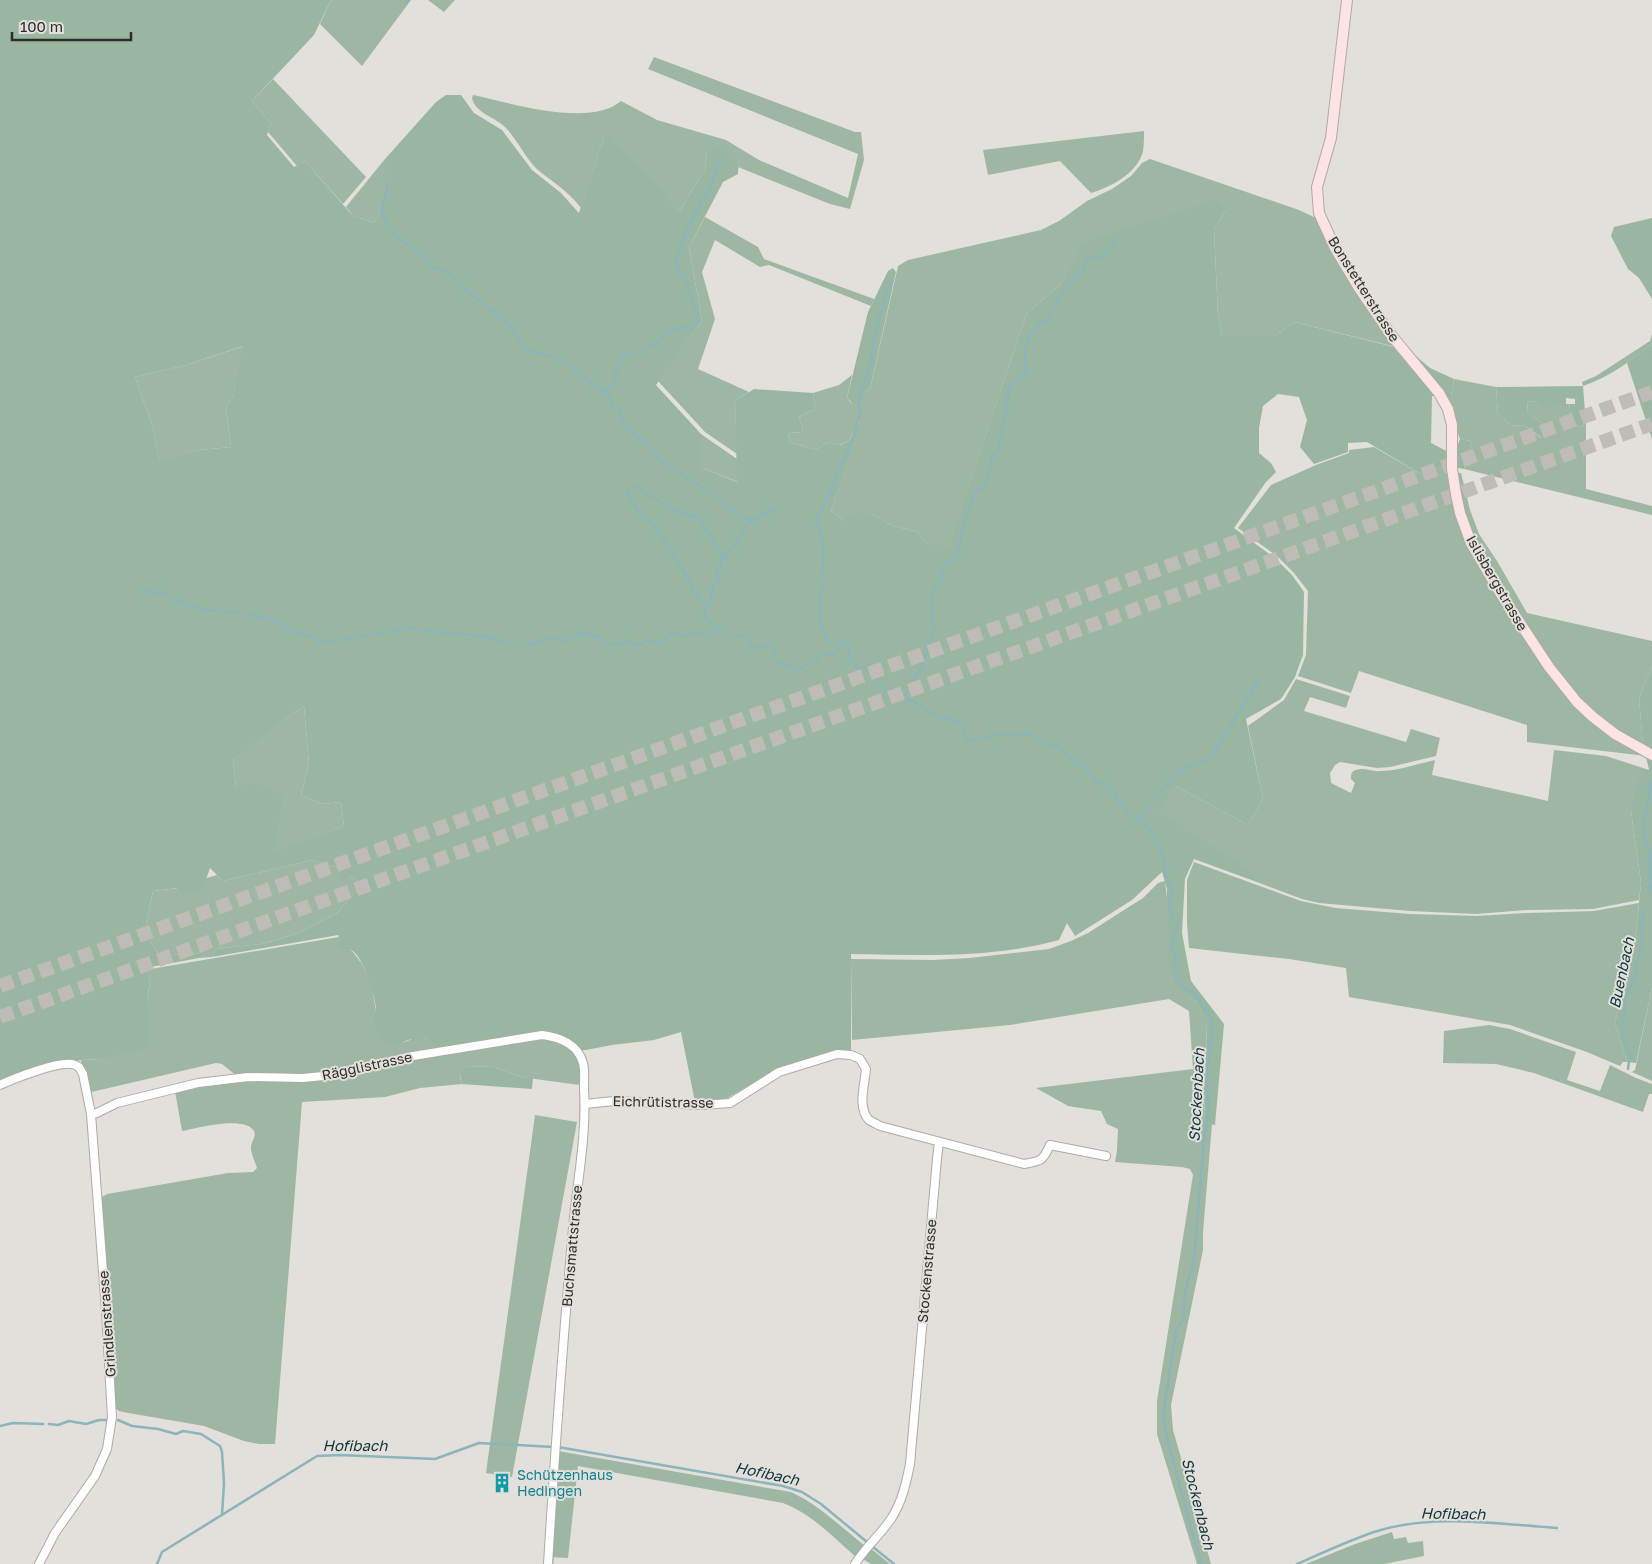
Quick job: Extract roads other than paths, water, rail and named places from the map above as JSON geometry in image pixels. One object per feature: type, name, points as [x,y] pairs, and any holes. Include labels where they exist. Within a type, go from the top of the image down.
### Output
[{"type":"street","name":"Bonstetterstrasse","points":[[1347,0],[1331,138],[1317,187],[1318,207],[1335,248],[1391,335],[1417,367]]},
{"type":"street","name":"Islisbergstrasse","points":[[1417,367],[1439,393],[1448,409],[1452,425],[1452,469],[1460,512],[1471,543],[1499,591],[1548,667],[1577,702],[1615,734],[1652,755]]},
{"type":"street","name":"Rägglistrasse","points":[[91,1114],[97,1113],[116,1103],[198,1083],[248,1078],[333,1076],[413,1056],[542,1035],[554,1036],[566,1041],[575,1048],[580,1056]]},
{"type":"street","name":"Eichrütistrasse","points":[[585,1104],[614,1100],[701,1105],[730,1103],[779,1072],[837,1054],[851,1055],[860,1059],[866,1069],[862,1102],[863,1111],[869,1120],[880,1126],[940,1142]]},
{"type":"street","name":"Buchsmattstrasse","points":[[548,1564],[573,1230],[585,1104],[583,1064],[580,1056]]},
{"type":"street","name":"Grindlenstrasse","points":[[0,1085],[32,1072],[71,1064],[79,1066],[91,1114],[110,1357],[112,1404],[110,1434],[107,1449],[95,1476],[55,1533],[38,1564]]},
{"type":"street","points":[[940,1142],[1024,1164],[1035,1162],[1045,1157],[1050,1144],[1106,1156]]},
{"type":"street","name":"Stockenstrasse","points":[[855,1564],[900,1503],[910,1464],[936,1159],[940,1142]]},
{"type":"waterway","points":[[642,353],[648,347],[658,343],[665,335],[677,329],[696,325],[697,316],[686,280],[678,269],[676,262],[689,224],[711,187],[717,164],[725,162]]},
{"type":"waterway","points":[[387,185],[381,215],[392,233],[419,253],[432,267],[444,271],[459,281],[465,289],[508,324],[529,351],[552,356],[570,365],[596,388],[606,390],[612,406],[621,411],[621,420],[628,425],[632,434],[645,443],[663,462],[723,501],[729,509],[749,521]]},
{"type":"waterway","points":[[902,699],[925,658],[934,628],[931,594],[943,577],[942,568],[948,562],[957,558],[963,525],[977,490],[986,486],[993,455],[999,448],[1010,386],[1027,371],[1025,349],[1028,339],[1041,322],[1049,320],[1060,296],[1080,273],[1087,260],[1104,255],[1118,238]]},
{"type":"waterway","points":[[822,578],[822,539],[816,518],[825,504],[850,446],[860,414],[858,403],[870,367],[877,326],[891,281]]},
{"type":"waterway","points":[[606,390],[613,384],[622,356],[634,353]]},
{"type":"waterway","points":[[634,485],[671,509],[699,519],[723,557]]},
{"type":"waterway","points":[[626,490],[641,516],[654,524],[690,582],[698,599],[707,605]]},
{"type":"waterway","points":[[716,630],[705,618],[705,608],[710,601],[713,584],[719,581],[716,571],[721,569],[721,559],[731,551],[749,521],[776,508]]},
{"type":"waterway","points":[[822,584],[820,611],[822,630],[831,643],[840,647]]},
{"type":"waterway","points":[[140,591],[162,593],[182,603],[204,610],[239,612]]},
{"type":"waterway","points":[[250,614],[278,622],[294,632],[312,636],[321,643],[412,628],[441,633],[487,636],[512,644]]},
{"type":"waterway","points":[[525,646],[551,637],[563,641],[582,633],[599,637],[609,645],[622,645],[627,640],[638,646],[648,639],[657,643],[663,643],[670,633],[685,636],[698,632],[709,636],[720,627],[725,630]]},
{"type":"waterway","name":"Stockenbach","points":[[737,636],[746,636],[752,647],[762,648],[771,643],[775,647],[773,657],[778,663],[799,670],[811,661],[817,660],[820,652],[832,655],[838,651],[842,641],[849,645],[849,658],[856,667],[869,669],[877,683],[891,698],[900,698],[914,702],[939,717],[958,721],[963,725],[968,741],[1001,734],[1033,734],[1047,744],[1060,746],[1075,764],[1082,763],[1096,782],[1109,785],[1128,813],[1141,821],[1155,838],[1173,893],[1169,900],[1171,915],[1178,926],[1171,947],[1175,954],[1176,977],[1184,988],[1195,994],[1213,1022],[1206,1082],[1209,1104],[1203,1150],[1194,1260],[1185,1292],[1183,1321],[1176,1330],[1163,1416],[1168,1442],[1201,1564]]},
{"type":"waterway","points":[[1155,799],[1175,774],[1209,758],[1260,678]]},
{"type":"waterway","points":[[1649,893],[1651,878],[1650,855],[1643,829],[1652,780]]},
{"type":"waterway","points":[[1139,820],[1150,806]]},
{"type":"waterway","name":"Buenbach","points":[[1628,1069],[1630,1054],[1625,1044],[1622,1027],[1626,997],[1634,978],[1641,944],[1643,910]]},
{"type":"waterway","points":[[49,1424],[58,1425],[69,1421],[86,1424],[99,1420],[108,1420]]},
{"type":"waterway","points":[[118,1420],[132,1426],[158,1429],[176,1434],[183,1431],[201,1434],[220,1446],[224,1483],[222,1515]]},
{"type":"waterway","points":[[0,1426],[13,1423],[43,1424]]},
{"type":"waterway","name":"Hofibach","points":[[157,1564],[162,1552],[317,1456],[340,1455],[435,1459],[479,1443],[554,1447]]},
{"type":"waterway","name":"Hofibach","points":[[558,1447],[783,1486],[802,1492],[821,1504],[867,1542]]},
{"type":"waterway","points":[[552,1564],[559,1459]]},
{"type":"waterway","name":"Hofibach","points":[[1297,1564],[1345,1543],[1396,1526],[1442,1521],[1465,1521],[1557,1528]]},
{"type":"waterway","name":"Hofibach","points":[[873,1547],[894,1564]]},
{"type":"tunnel","points":[[0,986],[1652,392]]},
{"type":"tunnel","points":[[0,1017],[1652,424]]},
{"type":"place","name":"Schützenhaus Hedingen","points":[[502,1483]]}]
